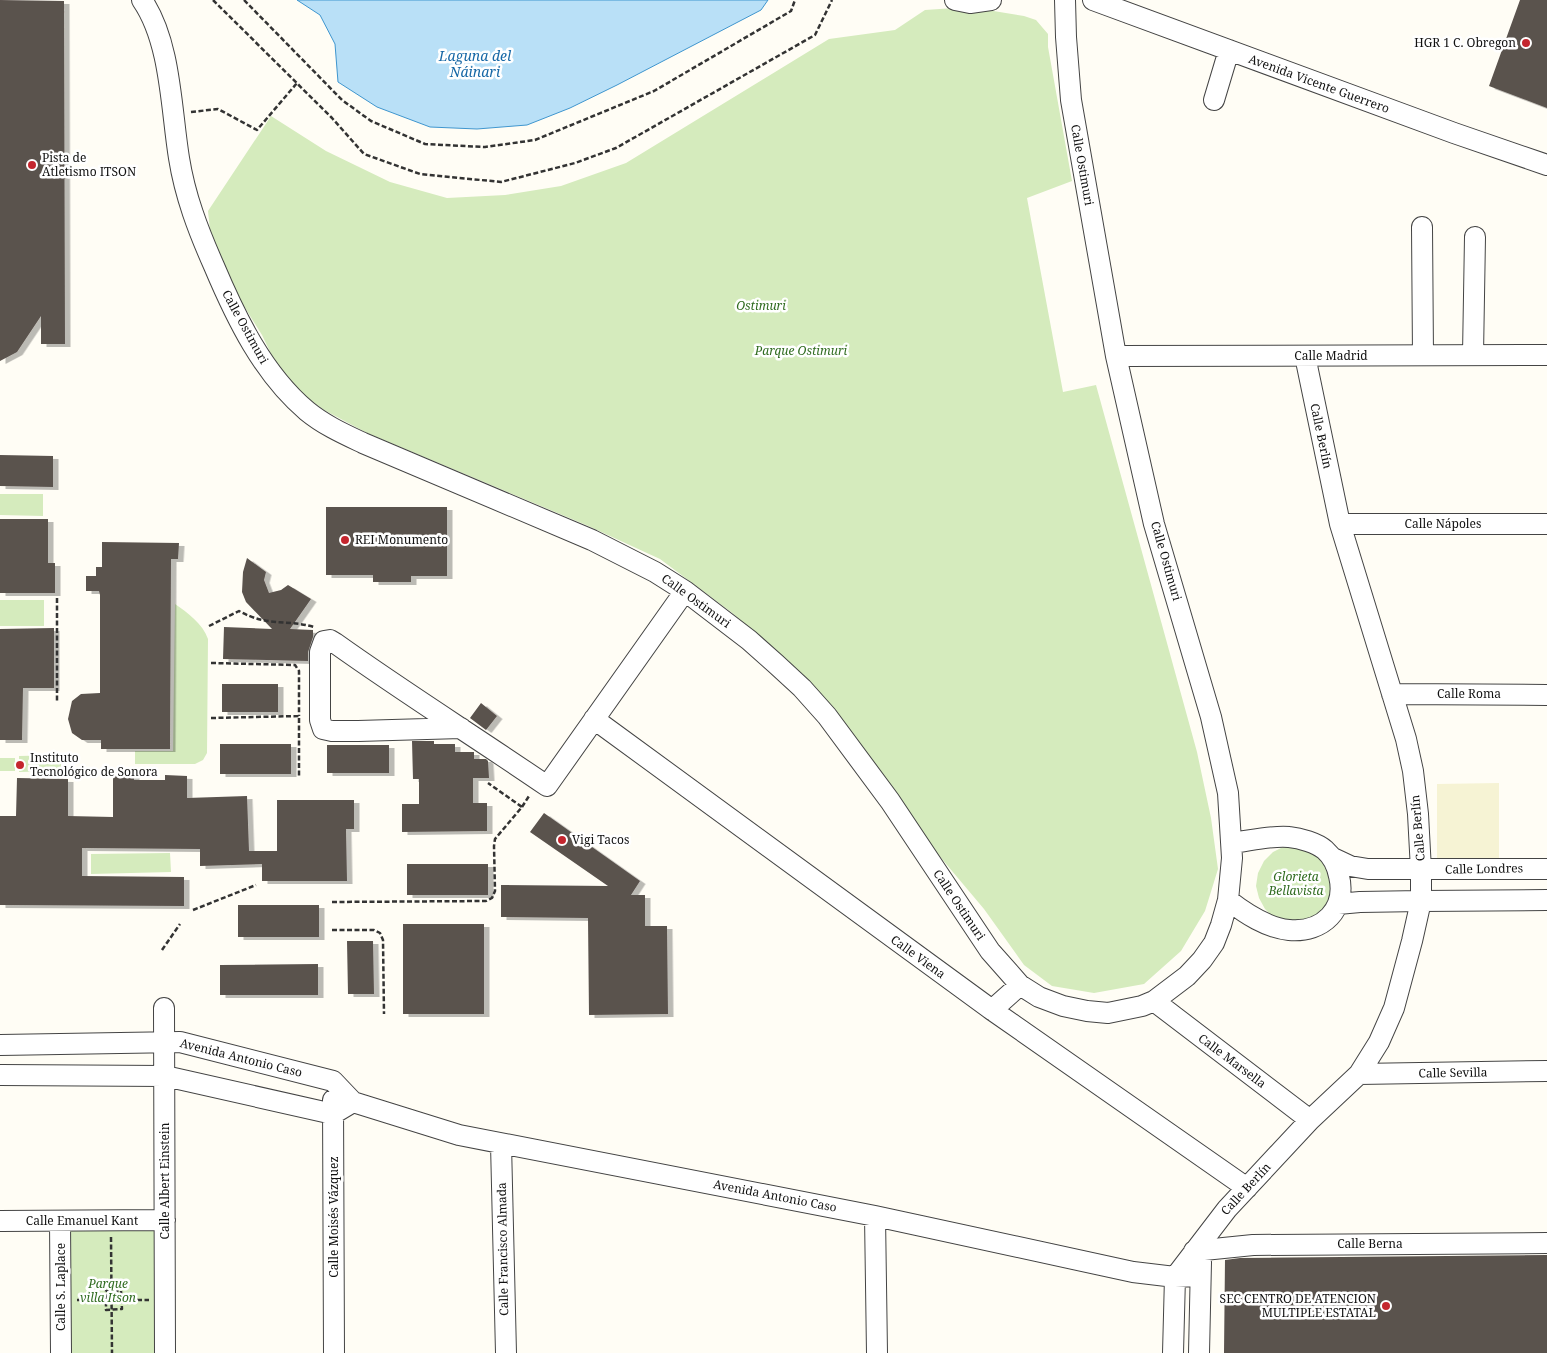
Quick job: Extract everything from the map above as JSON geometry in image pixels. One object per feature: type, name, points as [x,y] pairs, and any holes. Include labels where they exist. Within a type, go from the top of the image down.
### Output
[{"type":"street","name":"Calle Ostimuri","points":[[142,0],[156,25],[161,42],[188,204],[223,288],[246,332],[264,363],[290,395],[308,412],[330,427],[363,443],[592,540],[655,572],[685,591],[749,640],[802,688],[827,716],[890,801],[990,951],[1020,985],[1039,997],[1063,1006],[1108,1013],[1134,1008],[1154,1001],[1187,976],[1214,943],[1228,900],[1232,843],[1228,793],[1218,746],[1154,524],[1116,356],[1071,100],[1065,0]]},
{"type":"street","points":[[956,0],[970,3],[991,0]]},
{"type":"street","name":"Avenida Vicente Guerrero","points":[[1093,0],[1444,130],[1547,165]]},
{"type":"street","points":[[1214,100],[1229,50]]},
{"type":"street","points":[[1422,227],[1423,355]]},
{"type":"street","points":[[1473,355],[1475,237]]},
{"type":"street","name":"Calle Madrid","points":[[1116,356],[1547,355]]},
{"type":"street","name":"Calle Berlín","points":[[1175,1277],[1200,1247],[1227,1209],[1310,1120],[1359,1074],[1379,1042],[1394,1008],[1421,901],[1418,814],[1413,772],[1406,740],[1340,524],[1305,356]]},
{"type":"street","name":"Calle Nápoles","points":[[1340,524],[1547,524]]},
{"type":"street","points":[[461,728],[332,731],[324,728],[320,720],[320,652],[324,641],[330,640],[335,643],[396,686],[461,728],[547,786],[685,591]]},
{"type":"street","name":"Calle Roma","points":[[1392,694],[1547,695]]},
{"type":"street","name":"Calle Viena","points":[[594,719],[992,1010],[1247,1188]]},
{"type":"street","name":"Calle Londres","points":[[1232,843],[1288,837],[1305,840],[1324,848],[1333,858],[1350,866],[1368,869],[1547,868]]},
{"type":"street","points":[[1228,900],[1240,910],[1260,921],[1289,930],[1299,930],[1319,925],[1334,914],[1338,904],[1341,887],[1338,869],[1333,858]]},
{"type":"street","points":[[1338,904],[1360,902],[1547,900]]},
{"type":"street","points":[[992,1010],[1020,985]]},
{"type":"street","name":"Calle Marsella","points":[[1154,1001],[1310,1120]]},
{"type":"street","name":"Calle Albert Einstein","points":[[164,1008],[165,1353]]},
{"type":"street","name":"Avenida Antonio Caso","points":[[0,1045],[180,1042],[334,1082],[353,1102],[459,1135],[875,1216],[1133,1272],[1175,1277],[1200,1276]]},
{"type":"street","name":"Calle Sevilla","points":[[1359,1074],[1547,1072]]},
{"type":"street","points":[[0,1075],[164,1076],[334,1114],[353,1102]]},
{"type":"street","name":"Calle Moisés Vázquez","points":[[334,1082],[334,1353]]},
{"type":"street","name":"Calle Francisco Almada","points":[[501,1144],[506,1353]]},
{"type":"street","points":[[875,1216],[877,1353]]},
{"type":"street","name":"Calle Emanuel Kant","points":[[0,1221],[164,1220]]},
{"type":"street","name":"Calle S. Laplace","points":[[60,1221],[61,1353]]},
{"type":"street","name":"Calle Berna","points":[[1200,1247],[1547,1243]]},
{"type":"street","points":[[1198,1353],[1200,1247]]},
{"type":"street","points":[[1173,1353],[1175,1277]]},
{"type":"path","points":[[213,0],[297,83],[364,154],[420,174],[501,182],[575,163],[616,148],[815,35],[832,0]]},
{"type":"path","points":[[244,0],[342,100],[372,121],[425,144],[485,147],[535,140],[654,91],[791,11],[795,0]]},
{"type":"path","points":[[174,116],[208,109],[218,109],[257,130],[297,83]]},
{"type":"path","points":[[57,598],[57,703]]},
{"type":"path","points":[[209,626],[239,611],[251,618],[267,622],[312,626],[319,629],[324,641]]},
{"type":"path","points":[[211,663],[295,665],[299,671],[300,778]]},
{"type":"path","points":[[211,718],[299,716]]},
{"type":"path","points":[[332,902],[486,901],[492,898],[495,890],[495,839],[522,807],[488,783]]},
{"type":"path","points":[[193,910],[256,886]]},
{"type":"path","points":[[162,950],[180,924]]},
{"type":"path","points":[[332,930],[374,930],[380,933],[383,940],[384,1014]]},
{"type":"path","points":[[112,1353],[111,1236],[119,1236]]},
{"type":"path","points":[[106,1291],[121,1291],[122,1310],[106,1310],[106,1300],[106,1291]]},
{"type":"path","points":[[72,1300],[153,1300]]},
{"type":"shaded area","points":[[1499,783],[1499,860],[1437,861],[1437,784]]},
{"type":"green space","name":"Parque Ostimuri","points":[[969,7],[1024,16],[1036,20],[1048,34],[1048,47],[1072,181],[1027,198],[1063,392],[1096,385],[1197,752],[1211,818],[1218,869],[1205,911],[1181,951],[1144,984],[1094,993],[1052,986],[1024,965],[984,909],[915,827],[850,731],[796,668],[731,612],[660,559],[586,525],[367,433],[324,410],[295,389],[273,358],[262,335],[237,295],[210,230],[208,211],[271,116],[326,151],[390,182],[447,198],[505,195],[561,186],[626,163],[829,39],[895,30],[925,10]]},
{"type":"green space","points":[[0,494],[43,494],[43,516],[0,515]]},
{"type":"green space","points":[[0,600],[44,600],[44,626],[0,626]]},
{"type":"green space","points":[[175,604],[199,623],[208,639],[207,753],[203,760],[195,764],[135,764],[135,751],[173,751]]},
{"type":"green space","points":[[61,755],[61,771],[19,772],[19,756]]},
{"type":"green space","points":[[0,758],[15,758],[15,771],[0,771]]},
{"type":"green space","name":"Glorieta Bellavista","points":[[1299,845],[1323,855],[1335,892],[1322,914],[1299,924],[1274,918],[1265,909],[1259,898],[1256,886],[1258,873],[1264,861],[1273,852],[1285,846]]},
{"type":"green space","points":[[170,853],[171,872],[91,874],[91,854]]},
{"type":"green space","name":"Parque villa Itson","points":[[59,1229],[157,1229],[158,1353],[59,1353]]},
{"type":"water","name":"Laguna del Náinari","points":[[297,0],[768,0],[761,10],[570,108],[527,125],[477,129],[430,127],[377,107],[338,82],[335,44],[320,15]]},
{"type":"building","name":"Pista de Atletismo ITSON","points":[[0,0],[64,1],[65,344],[41,344],[41,316],[17,352],[0,361]]},
{"type":"building","name":"HGR 1 C. Obregon","points":[[1520,0],[1547,0],[1547,108],[1489,86]]},
{"type":"building","points":[[0,455],[53,456],[53,487],[0,486]]},
{"type":"building","name":"REI Monumento","points":[[326,507],[447,507],[447,576],[411,576],[411,582],[373,582],[373,575],[326,575]]},
{"type":"building","points":[[0,519],[48,519],[48,563],[55,563],[55,593],[0,593]]},
{"type":"building","points":[[102,542],[179,543],[178,559],[171,559],[170,749],[101,749],[101,740],[82,740],[72,733],[68,719],[72,701],[81,694],[100,693],[100,595],[99,591],[86,591],[86,576],[96,576],[96,567],[102,567]]},
{"type":"building","points":[[247,558],[266,572],[264,580],[269,593],[281,590],[288,585],[311,599],[290,629],[313,630],[308,661],[223,659],[224,627],[272,629],[246,602],[242,592],[243,572]]},
{"type":"building","points":[[54,628],[54,688],[23,688],[22,740],[0,740],[0,629]]},
{"type":"building","points":[[222,684],[278,684],[278,712],[222,712]]},
{"type":"building","points":[[481,703],[497,716],[486,730],[470,718]]},
{"type":"building","points":[[412,741],[434,741],[434,744],[455,744],[455,752],[474,752],[474,759],[486,759],[488,761],[489,778],[473,778],[473,803],[487,803],[487,831],[402,832],[402,804],[419,804],[419,779],[413,779]]},
{"type":"building","points":[[220,744],[291,744],[291,774],[220,774]]},
{"type":"building","points":[[327,745],[389,745],[389,773],[327,773]]},
{"type":"building","points":[[113,772],[134,773],[134,780],[165,780],[165,775],[187,776],[187,798],[247,796],[249,851],[277,851],[277,800],[354,800],[354,829],[346,829],[347,881],[262,881],[262,864],[200,866],[200,849],[82,848],[82,876],[184,877],[184,906],[0,905],[0,816],[16,816],[17,778],[68,779],[68,816],[113,817]]},
{"type":"building","points":[[544,813],[640,881],[631,895],[645,895],[645,926],[667,926],[668,1014],[589,1015],[588,918],[501,917],[501,885],[608,886],[530,832]]},
{"type":"building","points":[[407,864],[488,864],[488,895],[407,895]]},
{"type":"building","points":[[238,905],[319,905],[319,937],[238,937]]},
{"type":"building","points":[[403,924],[484,924],[484,1014],[403,1014]]},
{"type":"building","points":[[347,941],[373,941],[374,994],[348,994]]},
{"type":"building","points":[[318,964],[318,995],[220,995],[220,965]]},
{"type":"building","name":"SEC CENTRO DE ATENCION MULTIPLE ESTATAL","points":[[1547,1255],[1547,1353],[1224,1353],[1225,1260],[1240,1258]]},
{"type":"place","name":"HGR 1 C. Obregon","points":[[1526,43]]},
{"type":"place","name":"Pista de Atletismo ITSON","points":[[32,165]]},
{"type":"place","name":"REI Monumento","points":[[345,540]]},
{"type":"place","name":"Instituto Tecnológico de Sonora","points":[[20,765]]},
{"type":"place","name":"Vigi Tacos","points":[[562,840]]},
{"type":"place","name":"SEC CENTRO DE ATENCION MULTIPLE ESTATAL","points":[[1386,1306]]},
{"type":"park label","name":"Ostimuri","points":[[761,306]]}]
